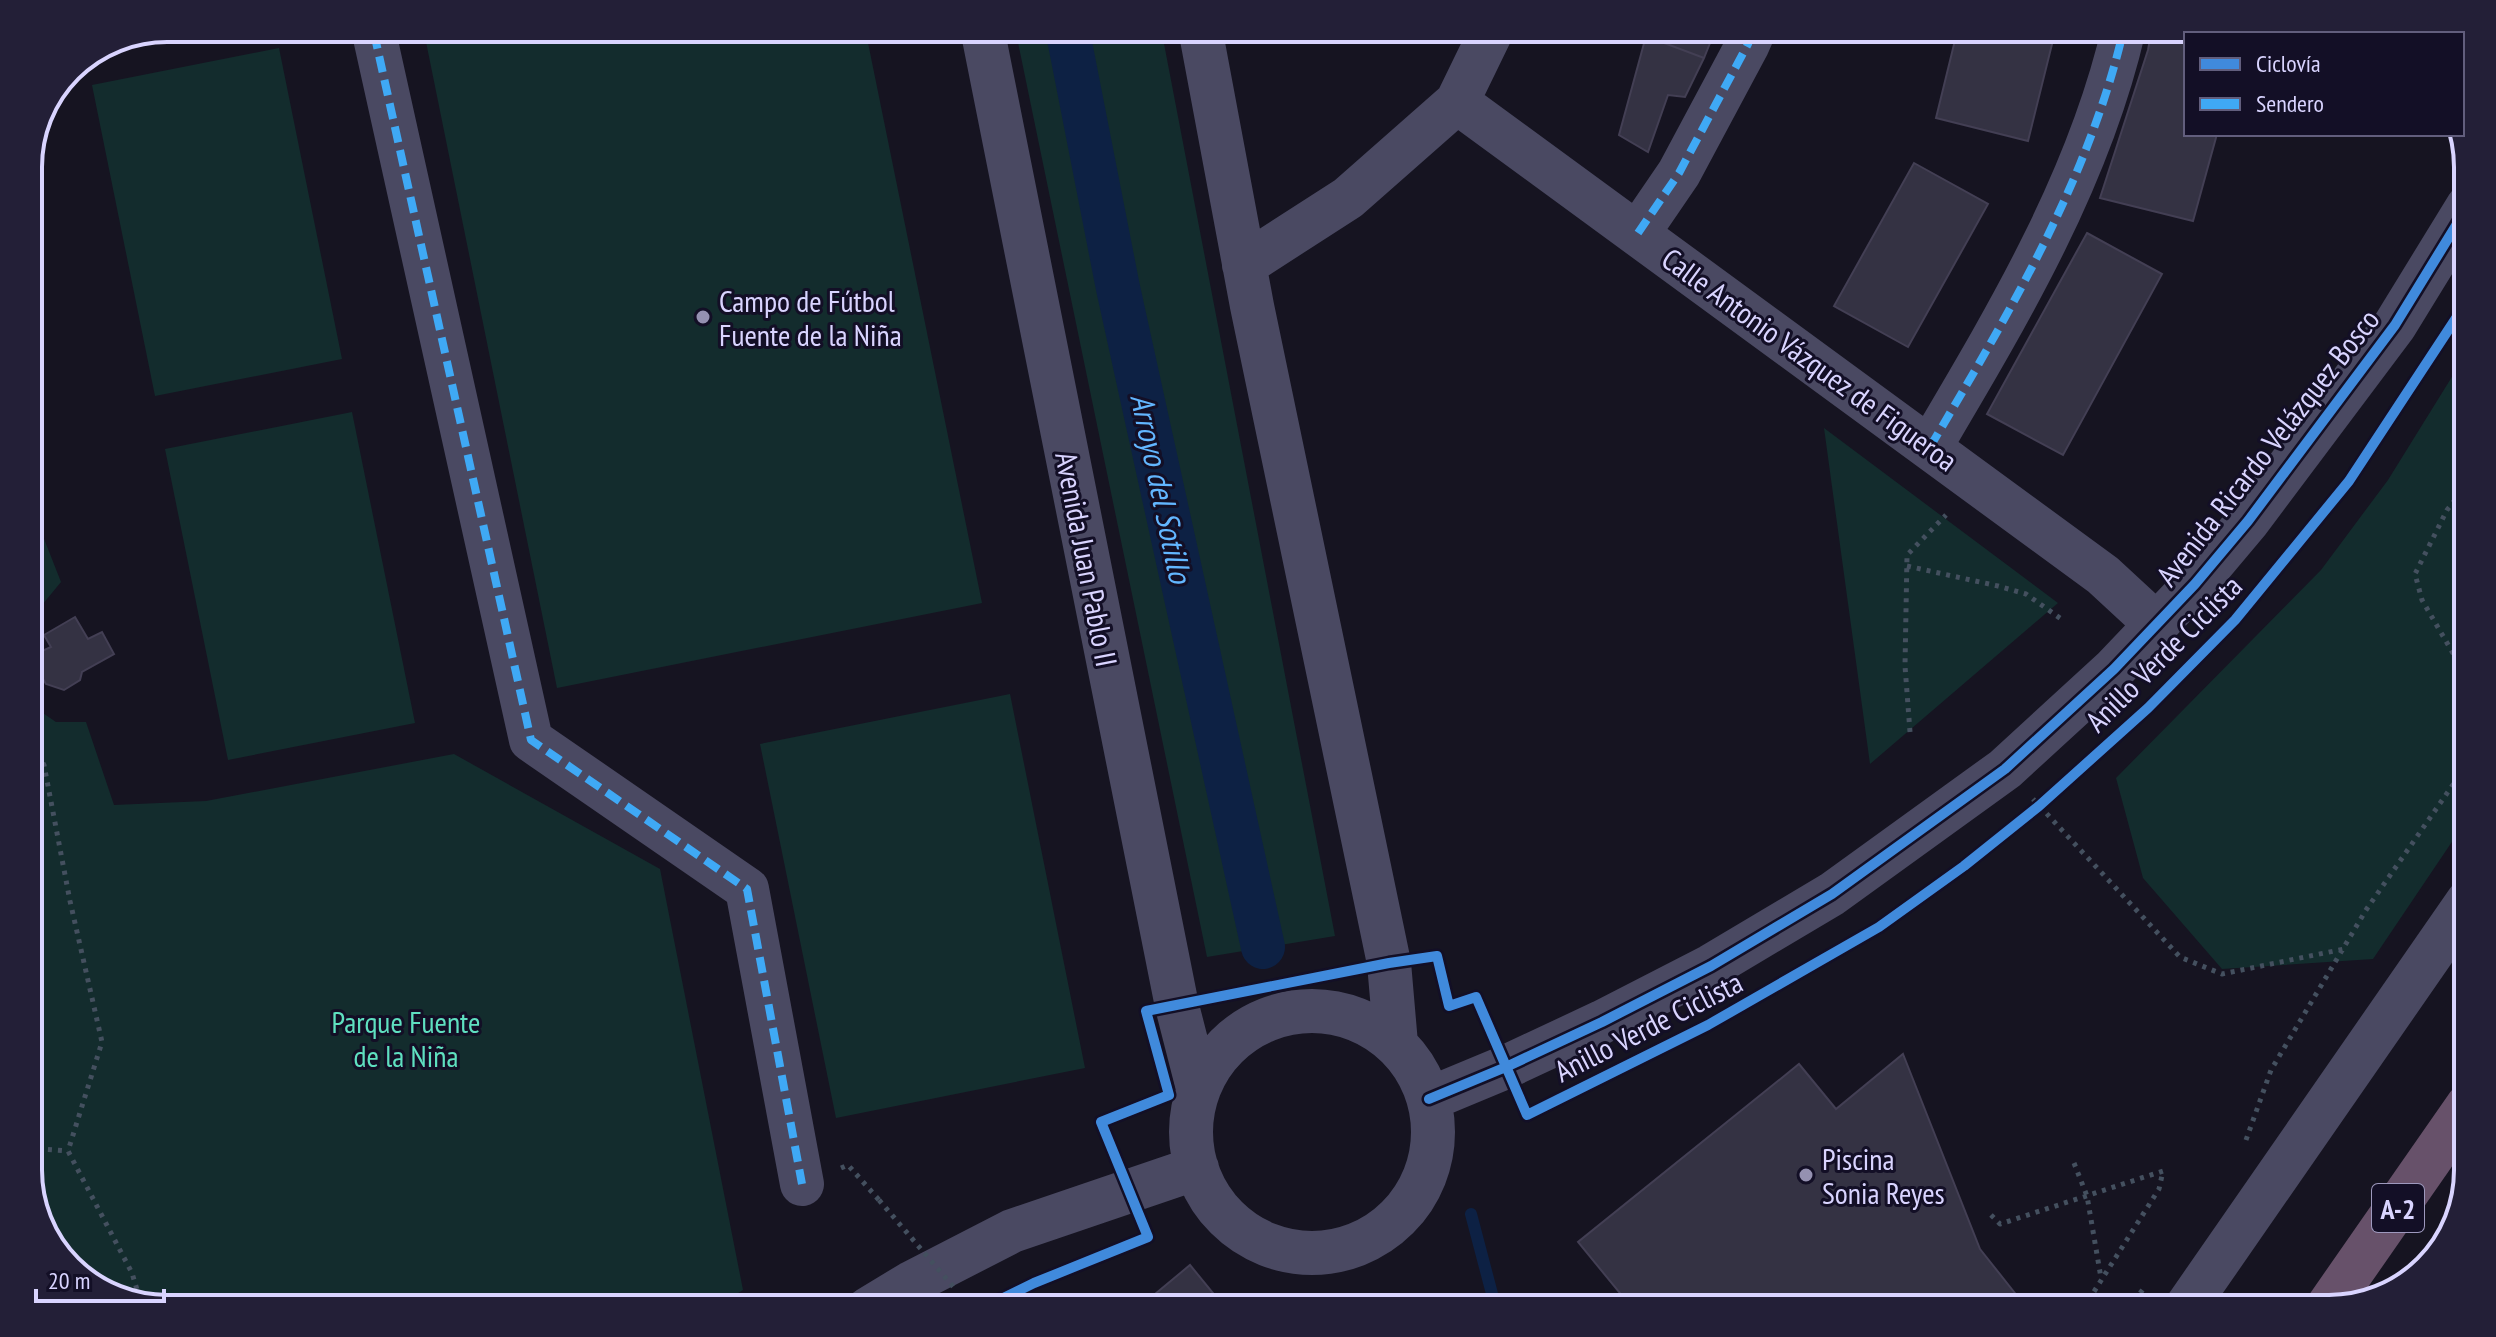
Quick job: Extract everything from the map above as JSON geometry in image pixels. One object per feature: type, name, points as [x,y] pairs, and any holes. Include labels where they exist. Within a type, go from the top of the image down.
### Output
[{"type":"highway","name":"A-2","points":[[2336,1295],[2454,1125]]},
{"type":"street","points":[[376,42],[531,740],[747,889],[802,1184]]},
{"type":"street","name":"Avenida Juan Pablo II","points":[[985,42],[1177,1006],[1198,1088]]},
{"type":"street","points":[[1203,42],[1244,265],[1389,963],[1396,1044]]},
{"type":"street","points":[[1244,265],[1348,198],[1457,102],[1486,42]]},
{"type":"street","points":[[1638,233],[1679,173],[1749,42]]},
{"type":"street","points":[[1930,447],[2010,310],[2071,187],[2113,74],[2121,42]]},
{"type":"street","name":"Calle Antonio Vázquez de Figueroa","points":[[1457,102],[2103,575],[2156,624]]},
{"type":"street","name":"Avenida Ricardo Velázquez Bosco","points":[[1429,1099],[1561,1042],[1711,966],[1832,894],[2005,769],[2114,669],[2195,584],[2248,521],[2386,337],[2454,228]]},
{"type":"street","points":[[2195,1295],[2454,921]]},
{"type":"street","points":[[1325,1011],[1363,1022],[1396,1044],[1416,1069],[1429,1099],[1434,1133],[1429,1166],[1415,1197],[1393,1224],[1364,1242],[1331,1252],[1296,1252],[1263,1243],[1234,1225],[1211,1199],[1197,1168],[1190,1128],[1198,1088],[1219,1054],[1249,1028],[1285,1014],[1325,1011]]},
{"type":"street","points":[[891,1295],[1012,1231],[1197,1168]]},
{"type":"path","points":[[1910,732],[1905,666],[1907,555],[1977,482]]},
{"type":"path","points":[[2454,501],[2415,574],[2422,600],[2454,655]]},
{"type":"path","points":[[1907,566],[2026,594],[2064,621]]},
{"type":"path","points":[[42,762],[102,1042],[68,1151],[132,1273],[138,1291]]},
{"type":"path","points":[[2005,769],[2180,957],[2222,974],[2344,949]]},
{"type":"path","points":[[2241,1154],[2271,1070],[2366,910],[2454,783]]},
{"type":"path","points":[[2027,816],[2050,796]]},
{"type":"path","points":[[42,1149],[68,1151]]},
{"type":"path","points":[[2074,1163],[2087,1196],[2102,1279]]},
{"type":"path","points":[[1991,1215],[2000,1224],[2163,1171],[2159,1189],[2092,1295]]},
{"type":"path","points":[[879,1200],[956,1290]]},
{"type":"path","points":[[2139,1295],[2146,1286]]},
{"type":"green space","name":"Campo de Fútbol Fuente de la Niña","points":[[426,42],[868,42],[982,603],[557,688]]},
{"type":"green space","points":[[1018,42],[1164,42],[1335,936],[1207,957]]},
{"type":"green space","points":[[279,48],[342,359],[155,396],[92,85]]},
{"type":"green space","points":[[2454,374],[2454,839],[2373,959],[2222,969],[2143,878],[2116,778],[2321,570],[2388,480]]},
{"type":"green space","points":[[352,412],[415,723],[228,760],[165,449]]},
{"type":"green space","points":[[1824,428],[2058,603],[1870,764]]},
{"type":"green space","points":[[42,534],[61,582],[42,605]]},
{"type":"green space","points":[[1010,694],[1085,1068],[836,1118],[760,744]]},
{"type":"green space","name":"Parque Fuente de la Niña","points":[[42,712],[56,722],[86,722],[114,805],[206,801],[454,754],[660,869],[743,1290],[735,1295],[167,1295],[135,1291],[112,1282],[85,1264],[55,1225],[42,1178]]},
{"type":"building","points":[[1644,42],[1662,42],[1704,58],[1685,97],[1668,95],[1648,152],[1619,135]]},
{"type":"building","points":[[1661,42],[1710,42],[1704,58]]},
{"type":"building","points":[[1955,42],[2053,42],[2028,141],[1936,118]]},
{"type":"building","points":[[2149,42],[2184,42],[2184,136],[2216,136],[2193,221],[2100,198]]},
{"type":"building","points":[[1914,163],[1988,204],[1908,347],[1834,306]]},
{"type":"building","points":[[2087,233],[2162,274],[2063,455],[1987,414]]},
{"type":"building","points":[[75,617],[88,639],[102,632],[114,654],[82,672],[80,680],[64,690],[46,684],[42,677],[42,651],[51,647],[44,635]]},
{"type":"building","name":"Piscina Sonia Reyes","points":[[1903,1054],[1980,1249],[2016,1295],[1622,1295],[1578,1242],[1799,1064],[1836,1109]]},
{"type":"building","points":[[1190,1265],[1215,1295],[1154,1295]]},
{"type":"waterway","name":"Arroyo del Sotillo","points":[[1070,42],[1118,288],[1263,947]]},
{"type":"waterway","points":[[1471,1214],[1492,1295]]},
{"type":"marked path","points":[[376,42],[531,740],[747,889],[802,1184]]},
{"type":"marked path","points":[[1638,233],[1679,173],[1749,42]]},
{"type":"marked path","points":[[1930,447],[2016,296],[2068,193],[2090,139],[2120,42]]},
{"type":"cycle path","name":"Anillo Verde Ciclista","points":[[1429,1099],[1602,1022],[1711,966],[1832,894],[2005,769],[2114,669],[2195,584],[2248,521],[2395,325],[2454,229]]},
{"type":"cycle path","name":"Anillo Verde Ciclista","points":[[1010,1295],[1148,1237],[1101,1122],[1169,1095],[1146,1011],[1437,956],[1449,1006],[1476,997],[1527,1115],[1708,1025],[1879,927],[1964,866],[2039,806],[2148,708],[2235,620],[2349,481],[2454,321]]},
{"type":"place","name":"Campo de Fútbol Fuente de la Niña","points":[[703,317]]},
{"type":"place","name":"Piscina Sonia Reyes","points":[[1806,1175]]}]
